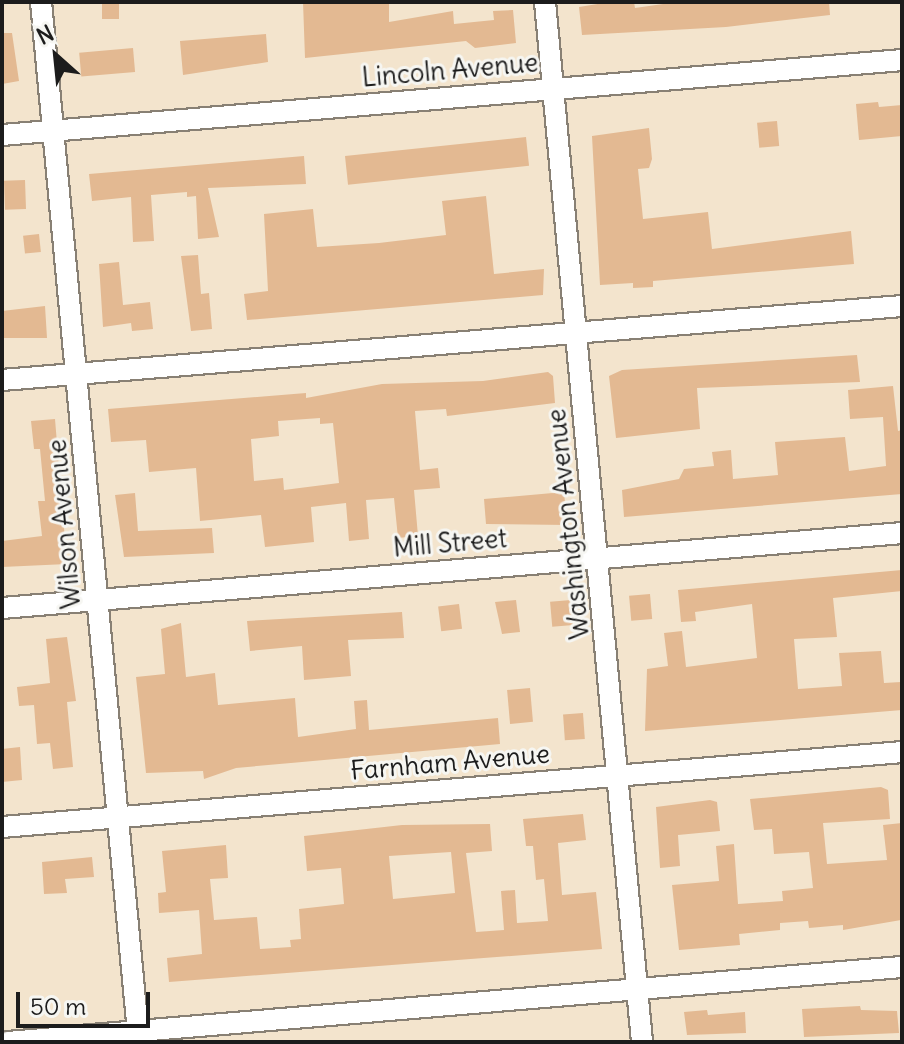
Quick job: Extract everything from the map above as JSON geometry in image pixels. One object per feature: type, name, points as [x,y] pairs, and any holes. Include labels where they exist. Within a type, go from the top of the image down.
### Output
[{"type":"street","name":"Wilson Avenue","points":[[41,2],[139,1037]]},
{"type":"street","name":"Washington Avenue","points":[[545,2],[642,1042]]},
{"type":"street","name":"Lincoln Avenue","points":[[2,135],[902,60]]},
{"type":"street","points":[[2,380],[902,306]]},
{"type":"street","name":"Mill Street","points":[[2,608],[902,533]]},
{"type":"street","name":"Farnham Avenue","points":[[2,827],[619,773],[902,752]]},
{"type":"street","points":[[8,1042],[139,1037],[902,967]]},
{"type":"building","points":[[102,2],[119,2],[119,19],[102,19]]},
{"type":"building","points":[[303,2],[389,2],[389,22],[453,11],[454,24],[494,20],[493,11],[513,10],[516,43],[475,48],[466,41],[305,58]]},
{"type":"building","points":[[634,2],[635,8],[677,2],[829,2],[830,15],[726,27],[582,35],[579,7]]},
{"type":"building","points":[[2,33],[12,33],[19,81],[2,84]]},
{"type":"building","points":[[266,34],[268,62],[183,75],[180,41]]},
{"type":"building","points":[[133,48],[135,72],[81,77],[79,53]]},
{"type":"building","points":[[878,102],[879,107],[902,105],[902,136],[859,140],[856,104]]},
{"type":"building","points":[[777,121],[779,146],[759,148],[757,123]]},
{"type":"building","points":[[649,128],[652,159],[649,168],[638,169],[643,219],[708,212],[712,249],[851,231],[854,264],[653,281],[653,287],[633,288],[633,283],[600,285],[592,136]]},
{"type":"building","points":[[526,137],[529,166],[348,185],[345,156]]},
{"type":"building","points":[[304,156],[306,184],[208,188],[219,237],[198,239],[196,196],[187,197],[187,192],[151,195],[154,241],[133,242],[131,197],[92,201],[89,174]]},
{"type":"building","points":[[25,180],[26,209],[5,210],[4,181]]},
{"type":"building","points":[[486,196],[494,274],[544,269],[543,295],[247,320],[244,294],[268,291],[264,214],[313,209],[317,247],[379,243],[446,235],[442,201]]},
{"type":"building","points":[[39,234],[41,252],[25,254],[23,236]]},
{"type":"building","points":[[198,255],[201,294],[209,293],[212,329],[191,331],[181,256]]},
{"type":"building","points":[[119,262],[123,305],[150,302],[153,329],[132,331],[131,323],[103,327],[99,264]]},
{"type":"building","points":[[45,306],[47,338],[2,338],[2,311]]},
{"type":"building","points":[[857,355],[860,382],[697,388],[700,429],[616,438],[609,376],[622,370]]},
{"type":"building","points":[[548,372],[553,376],[555,403],[447,416],[446,409],[415,411],[420,470],[438,468],[440,488],[414,490],[418,536],[398,538],[394,498],[366,500],[369,539],[349,541],[346,503],[311,507],[314,542],[265,547],[261,515],[200,521],[196,468],[149,472],[146,440],[111,442],[108,409],[306,393],[306,398],[382,384],[483,381]],"holes":[[[320,418],[320,424],[333,423],[339,483],[284,490],[283,478],[254,481],[251,439],[279,436],[278,421]]]},
{"type":"building","points":[[893,386],[898,431],[902,430],[902,494],[624,517],[622,490],[679,479],[684,469],[714,466],[712,452],[731,450],[733,479],[778,475],[775,442],[845,437],[849,471],[886,466],[883,417],[850,419],[848,390]]},
{"type":"building","points":[[55,419],[67,564],[2,567],[2,541],[42,536],[38,501],[45,501],[40,449],[34,449],[31,421]]},
{"type":"building","points":[[564,492],[567,525],[486,524],[484,499]]},
{"type":"building","points":[[135,493],[138,531],[212,528],[214,553],[124,557],[115,495]]},
{"type":"building","points":[[902,570],[902,591],[833,598],[837,637],[794,639],[798,689],[842,686],[839,653],[881,651],[884,683],[901,682],[902,710],[645,731],[647,669],[668,666],[664,633],[682,631],[686,667],[757,658],[752,604],[695,612],[696,621],[681,622],[678,590]]},
{"type":"building","points":[[650,594],[652,619],[631,621],[629,596]]},
{"type":"building","points":[[516,600],[520,632],[502,634],[495,602]]},
{"type":"building","points":[[571,600],[573,625],[552,627],[550,602]]},
{"type":"building","points":[[459,604],[462,629],[441,631],[438,607]]},
{"type":"building","points":[[402,612],[404,638],[348,640],[351,676],[304,680],[302,646],[250,651],[247,621]]},
{"type":"building","points":[[181,623],[186,677],[215,673],[218,705],[295,698],[298,737],[356,729],[354,701],[367,700],[369,730],[498,718],[500,744],[236,768],[204,779],[203,771],[146,773],[136,677],[165,674],[161,629]]},
{"type":"building","points":[[67,637],[76,701],[67,702],[73,767],[53,769],[50,743],[37,744],[34,705],[19,706],[17,687],[50,683],[46,639]]},
{"type":"building","points":[[530,688],[533,722],[510,724],[507,690]]},
{"type":"building","points":[[583,713],[585,739],[565,740],[563,714]]},
{"type":"building","points":[[20,747],[22,780],[2,782],[2,749]]},
{"type":"building","points":[[881,787],[888,790],[890,819],[823,823],[827,864],[887,860],[883,825],[902,823],[901,920],[843,930],[843,925],[809,928],[808,921],[780,923],[780,930],[739,934],[740,945],[679,950],[672,885],[719,881],[716,846],[734,844],[738,904],[783,901],[782,891],[813,888],[809,852],[774,854],[772,829],[754,830],[750,799]]},
{"type":"building","points":[[710,800],[717,802],[720,831],[678,835],[680,866],[660,868],[656,807]]},
{"type":"building","points":[[583,814],[586,840],[558,843],[562,895],[596,892],[602,949],[169,982],[167,958],[202,954],[199,910],[159,913],[158,893],[166,892],[162,851],[226,845],[228,878],[210,879],[214,920],[257,917],[260,949],[291,947],[290,940],[301,939],[299,909],[344,904],[341,868],[307,871],[304,836],[402,825],[490,824],[492,851],[466,853],[476,932],[504,930],[501,891],[515,890],[517,923],[548,921],[544,879],[536,880],[533,846],[526,846],[523,819]],"holes":[[[451,852],[455,893],[393,899],[389,856]]]},
{"type":"building","points":[[92,857],[94,877],[65,879],[67,893],[44,894],[42,862]]},
{"type":"building","points":[[860,1006],[861,1010],[897,1011],[899,1033],[804,1037],[802,1009]]},
{"type":"building","points":[[707,1010],[708,1015],[745,1012],[746,1033],[687,1035],[684,1012]]}]
